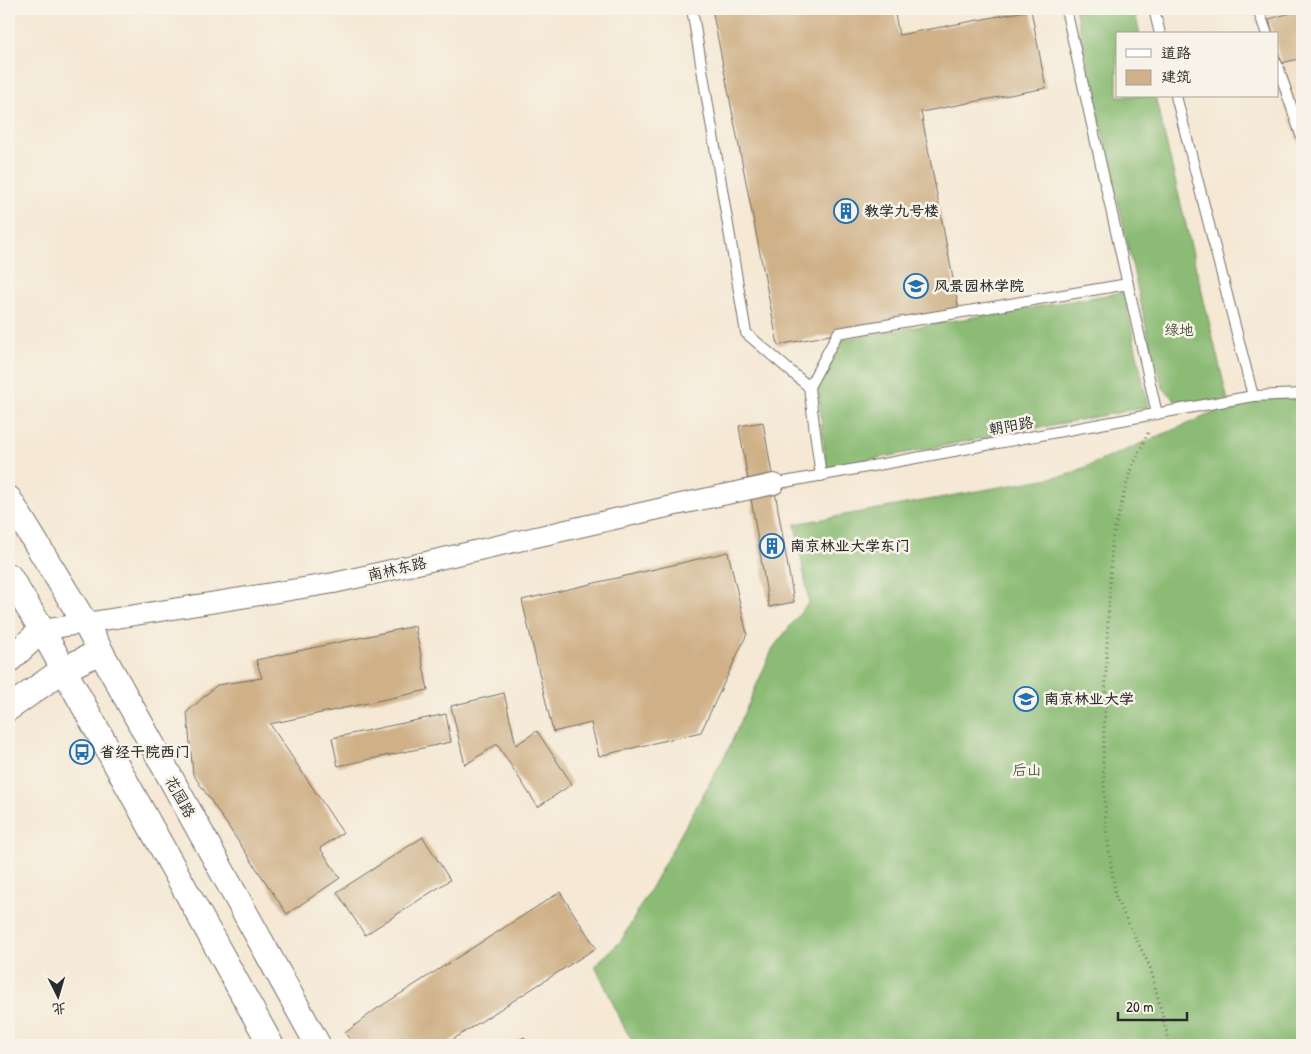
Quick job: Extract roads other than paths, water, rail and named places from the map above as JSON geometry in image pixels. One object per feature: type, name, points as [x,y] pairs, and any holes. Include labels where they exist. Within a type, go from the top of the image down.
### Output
[{"type":"street","name":"南林东路","points":[[42,630],[334,583],[774,484]]},
{"type":"street","name":"花园路","points":[[9,499],[84,623],[318,1045]]},
{"type":"street","points":[[9,576],[64,669],[271,1045]]},
{"type":"street","points":[[9,660],[42,630]]},
{"type":"street","points":[[9,708],[64,669],[100,652]]},
{"type":"lane","points":[[692,9],[746,334],[809,387]]},
{"type":"lane","points":[[1066,9],[1157,414]]},
{"type":"lane","points":[[1154,9],[1160,32]]},
{"type":"lane","points":[[1258,9],[1265,32]]},
{"type":"lane","points":[[1278,67],[1302,138]]},
{"type":"lane","points":[[1177,98],[1253,396]]},
{"type":"lane","points":[[820,476],[809,387],[838,333],[1128,284]]},
{"type":"lane","name":"朝阳路","points":[[774,484],[1253,396],[1302,394]]},
{"type":"place","name":"教学九号楼","points":[[846,211]]},
{"type":"place","name":"风景园林学院","points":[[916,286]]},
{"type":"place","name":"南京林业大学东门","points":[[772,546]]},
{"type":"place","name":"南京林业大学","points":[[1026,699]]},
{"type":"place","name":"省经干院西门","points":[[82,752]]},
{"type":"park label","name":"绿地","points":[[1179,330]]},
{"type":"park label","name":"后山","points":[[1027,770]]}]
